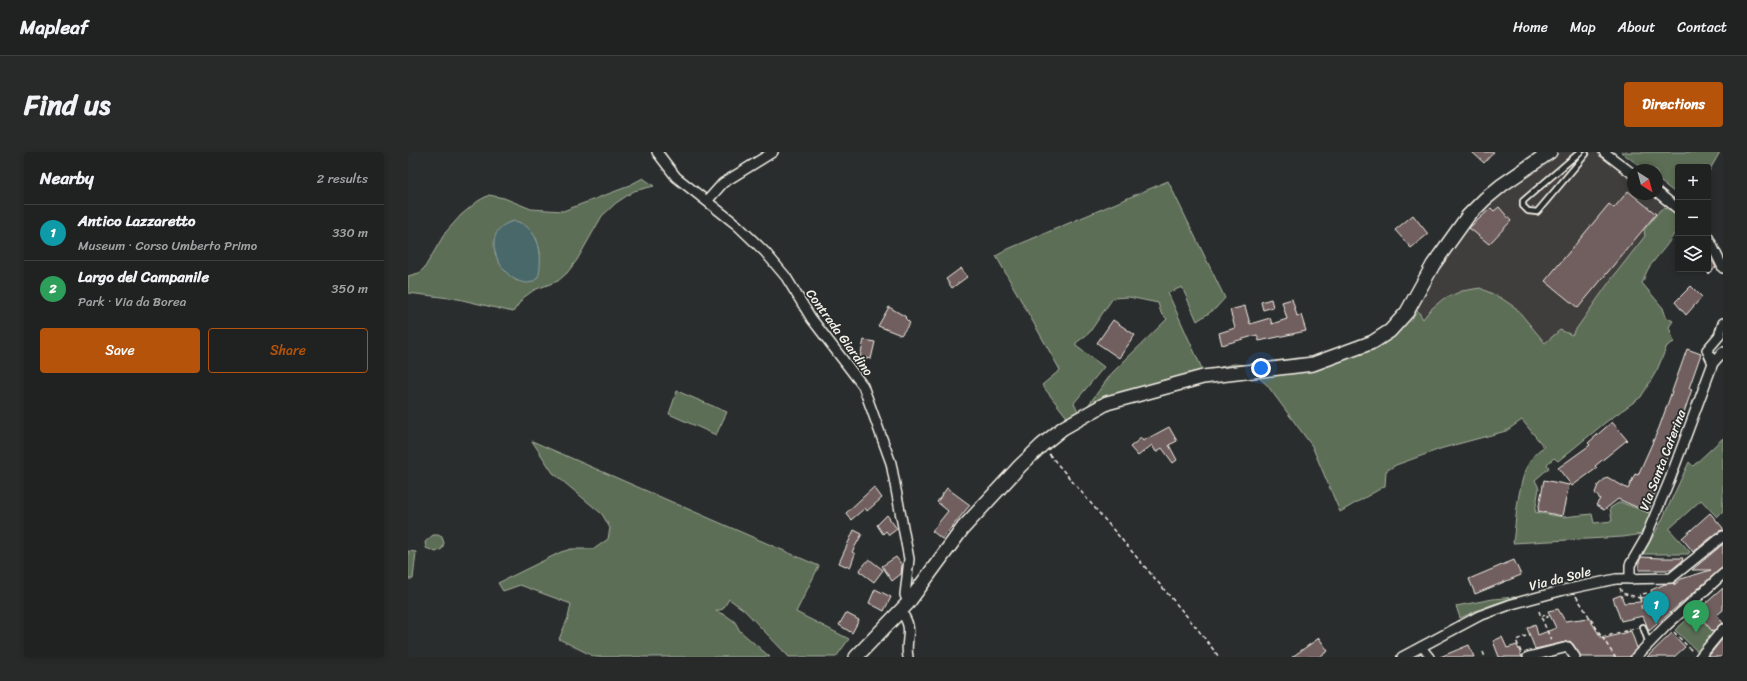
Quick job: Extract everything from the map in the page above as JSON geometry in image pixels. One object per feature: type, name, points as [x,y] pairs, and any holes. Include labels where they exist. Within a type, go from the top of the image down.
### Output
[{"type":"main road","points":[[856,657],[904,606],[963,528],[1042,445],[1063,428],[1107,403],[1203,377],[1313,364],[1373,342],[1390,330],[1407,312],[1433,265],[1468,216],[1502,185],[1550,152]]},
{"type":"street","name":"Contrada Giardino","points":[[657,152],[676,177],[737,224],[765,252],[786,277],[811,318],[863,386],[891,463],[908,559],[904,606]]},
{"type":"street","points":[[707,201],[723,183],[773,152]]},
{"type":"street","points":[[1604,152],[1627,169]]},
{"type":"street","points":[[1663,197],[1675,207]]},
{"type":"street","points":[[1711,243],[1723,268]]},
{"type":"street","points":[[1713,363],[1707,350],[1719,336],[1723,324]]},
{"type":"street","name":"Via Santa Caterina","points":[[1630,579],[1630,565],[1645,539],[1668,484],[1713,363],[1723,352]]},
{"type":"street","name":"Via da Sole","points":[[1402,657],[1480,616],[1508,605],[1570,588],[1616,579],[1671,578],[1723,536]]},
{"type":"street","points":[[1636,657],[1668,624],[1723,574]]},
{"type":"street","points":[[904,606],[910,628],[908,657]]},
{"type":"street","points":[[1698,657],[1720,632]]},
{"type":"street","points":[[1421,646],[1430,657]]},
{"type":"street","points":[[1528,657],[1568,647],[1575,657]]},
{"type":"lane","points":[[1580,152],[1523,201],[1523,206],[1528,211],[1537,212],[1586,154]]},
{"type":"lane","points":[[1643,627],[1648,644]]},
{"type":"path","points":[[1042,445],[1063,472],[1196,627],[1219,657]]},
{"type":"path","points":[[1616,579],[1622,593],[1640,598]]},
{"type":"path","points":[[1570,588],[1582,604],[1584,610],[1615,657]]},
{"type":"path","points":[[1642,611],[1640,594],[1650,592]]},
{"type":"path","points":[[1539,612],[1541,617],[1547,614],[1548,617],[1542,619],[1555,650]]},
{"type":"path","points":[[1668,624],[1698,657]]},
{"type":"path","points":[[1602,637],[1631,630]]},
{"type":"path","points":[[1523,657],[1516,640],[1526,636]]},
{"type":"path","points":[[1483,652],[1485,657]]},
{"type":"shaded area","points":[[1559,152],[1598,152],[1627,175],[1627,200],[1660,200],[1672,210],[1664,208],[1660,210],[1645,230],[1645,236],[1610,281],[1572,335],[1568,333],[1546,344],[1516,308],[1430,310],[1423,320],[1418,311],[1414,308],[1442,262],[1469,224],[1495,198],[1530,170]]},
{"type":"green space","points":[[1621,152],[1720,152],[1711,168],[1711,164],[1675,164],[1675,193],[1663,184],[1663,164],[1637,164]]},
{"type":"green space","points":[[643,178],[654,186],[634,191],[616,203],[602,216],[577,260],[567,273],[558,281],[534,290],[523,298],[513,312],[458,299],[408,293],[408,276],[419,273],[425,267],[445,233],[461,215],[478,201],[489,195],[504,198],[531,209],[563,211],[624,188]],"holes":[[[536,238],[540,252],[539,273],[517,281],[503,269],[495,253]]]},
{"type":"green space","points":[[1168,181],[1225,298],[1215,309],[1197,321],[1182,287],[1168,293],[1203,371],[1234,364],[1247,365],[1244,370],[1086,408],[1112,373],[1167,319],[1161,313],[1158,303],[1129,297],[1113,298],[1089,333],[1076,343],[1076,346],[1104,367],[1074,403],[1079,413],[1069,420],[1042,385],[1060,370],[996,256],[1008,249]]},
{"type":"green space","points":[[1664,208],[1675,212],[1675,230],[1672,237],[1651,264],[1642,283],[1663,308],[1666,317],[1673,321],[1669,327],[1674,342],[1667,346],[1657,370],[1641,397],[1606,422],[1558,461],[1554,458],[1547,464],[1549,468],[1535,480],[1539,488],[1535,512],[1563,517],[1592,514],[1594,523],[1612,521],[1610,508],[1620,502],[1652,514],[1643,534],[1623,537],[1513,543],[1517,504],[1523,476],[1528,464],[1535,454],[1544,447],[1522,420],[1506,431],[1443,448],[1396,465],[1386,471],[1385,486],[1340,512],[1312,446],[1267,385],[1258,377],[1342,358],[1414,308],[1423,319],[1430,310],[1443,299],[1462,291],[1480,288],[1501,298],[1516,308],[1545,343],[1560,330],[1572,335],[1610,281],[1645,236],[1644,230],[1660,210]]},
{"type":"green space","points":[[677,391],[727,412],[716,435],[669,414]]},
{"type":"green space","points":[[1723,438],[1723,511],[1717,517],[1701,500],[1669,529],[1690,552],[1688,554],[1643,554],[1661,522],[1689,462],[1693,466]]},
{"type":"green space","points":[[532,441],[819,566],[796,612],[849,639],[836,657],[789,657],[744,610],[729,599],[723,609],[716,611],[735,622],[740,631],[770,657],[595,657],[559,639],[568,618],[571,604],[520,585],[503,591],[498,583],[561,552],[571,549],[594,549],[608,539],[610,528],[602,514],[553,473]]},
{"type":"green space","points":[[433,535],[442,537],[444,543],[442,549],[436,552],[426,548],[425,542]]},
{"type":"green space","points":[[408,551],[416,552],[413,579],[408,579]]},
{"type":"green space","points":[[1515,597],[1460,618],[1456,606],[1493,599]]},
{"type":"green space","points":[[1696,612],[1715,634],[1700,654],[1675,630]]},
{"type":"water","points":[[515,221],[528,227],[536,238],[540,252],[538,276],[530,283],[519,281],[511,277],[498,261],[495,252],[495,236],[499,229],[505,224]]},
{"type":"building","points":[[1472,152],[1494,152],[1484,163]]},
{"type":"building","points":[[1627,192],[1627,200],[1639,200],[1656,214],[1578,308],[1545,281],[1609,204],[1614,208]]},
{"type":"building","points":[[1499,207],[1511,221],[1489,244],[1469,228],[1491,208],[1494,211]]},
{"type":"building","points":[[1413,215],[1428,234],[1411,248],[1395,230]]},
{"type":"building","points":[[1711,259],[1716,267],[1711,271]]},
{"type":"building","points":[[961,268],[967,277],[952,288],[946,279]]},
{"type":"building","points":[[1691,286],[1702,297],[1686,315],[1675,302]]},
{"type":"building","points":[[1271,299],[1273,307],[1263,310],[1261,302]]},
{"type":"building","points":[[1292,299],[1297,316],[1301,315],[1306,331],[1259,341],[1257,335],[1222,345],[1219,333],[1235,328],[1230,310],[1245,306],[1250,324],[1270,318],[1272,324],[1287,319],[1282,302]]},
{"type":"building","points":[[889,307],[906,317],[905,318],[910,323],[901,335],[878,326]]},
{"type":"building","points":[[1113,320],[1135,335],[1119,358],[1097,343]]},
{"type":"building","points":[[864,340],[875,342],[871,359],[860,357]]},
{"type":"building","points":[[1687,349],[1701,354],[1689,388],[1692,389],[1675,439],[1656,483],[1658,484],[1648,512],[1618,499],[1604,510],[1596,505],[1600,499],[1595,493],[1598,485],[1607,477],[1628,489],[1635,474],[1638,475],[1659,428]]},
{"type":"building","points":[[1612,422],[1627,440],[1595,466],[1597,468],[1572,486],[1558,468],[1590,445],[1588,443]]},
{"type":"building","points":[[1169,427],[1177,441],[1169,445],[1177,460],[1173,463],[1162,448],[1156,452],[1152,445],[1138,456],[1130,447],[1141,438],[1143,441]]},
{"type":"building","points":[[1544,480],[1569,485],[1562,516],[1538,511]]},
{"type":"building","points":[[874,487],[882,498],[867,511],[865,508],[851,520],[846,513]]},
{"type":"building","points":[[947,488],[970,505],[942,539],[932,531],[948,511],[937,502]]},
{"type":"building","points":[[1710,513],[1723,528],[1723,530],[1719,531],[1693,552],[1682,538]]},
{"type":"building","points":[[887,515],[897,529],[889,535],[886,531],[883,534],[877,525]]},
{"type":"building","points":[[854,530],[862,534],[852,552],[855,554],[850,568],[839,563]]},
{"type":"building","points":[[1723,544],[1723,567],[1649,631],[1643,616],[1621,621],[1613,598],[1621,595],[1624,603],[1641,602],[1640,598],[1652,596],[1651,590],[1665,584],[1675,583],[1674,585],[1681,579],[1711,570],[1692,570]]},
{"type":"building","points":[[896,557],[902,565],[901,574],[892,581],[882,566]]},
{"type":"building","points":[[1641,557],[1683,558],[1682,561],[1671,570],[1639,570],[1639,562]]},
{"type":"building","points":[[869,559],[883,570],[874,582],[859,571]]},
{"type":"building","points":[[1514,560],[1521,575],[1475,594],[1469,579]]},
{"type":"building","points":[[1723,588],[1723,610],[1717,615],[1723,623],[1713,632],[1696,612]]},
{"type":"building","points":[[875,589],[891,597],[884,611],[869,603]]},
{"type":"building","points":[[1558,609],[1565,621],[1589,618],[1602,639],[1631,631],[1637,648],[1629,657],[1581,657],[1570,641],[1535,649],[1527,628],[1535,624],[1538,635],[1556,628],[1548,611]]},
{"type":"building","points":[[846,613],[859,620],[852,633],[839,625]]},
{"type":"building","points":[[1672,633],[1685,647],[1674,657],[1647,657]]},
{"type":"building","points":[[1502,637],[1507,648],[1517,645],[1522,657],[1499,657],[1493,641]]},
{"type":"building","points":[[1319,638],[1328,651],[1319,657],[1292,657]]},
{"type":"building","points":[[1723,638],[1723,657],[1708,657]]},
{"type":"building","points":[[1469,645],[1474,657],[1440,657]]},
{"type":"place","name":"Antico Lazzaretto","points":[[1656,624]]},
{"type":"place","name":"Largo del Campanile","points":[[1696,633]]}]
